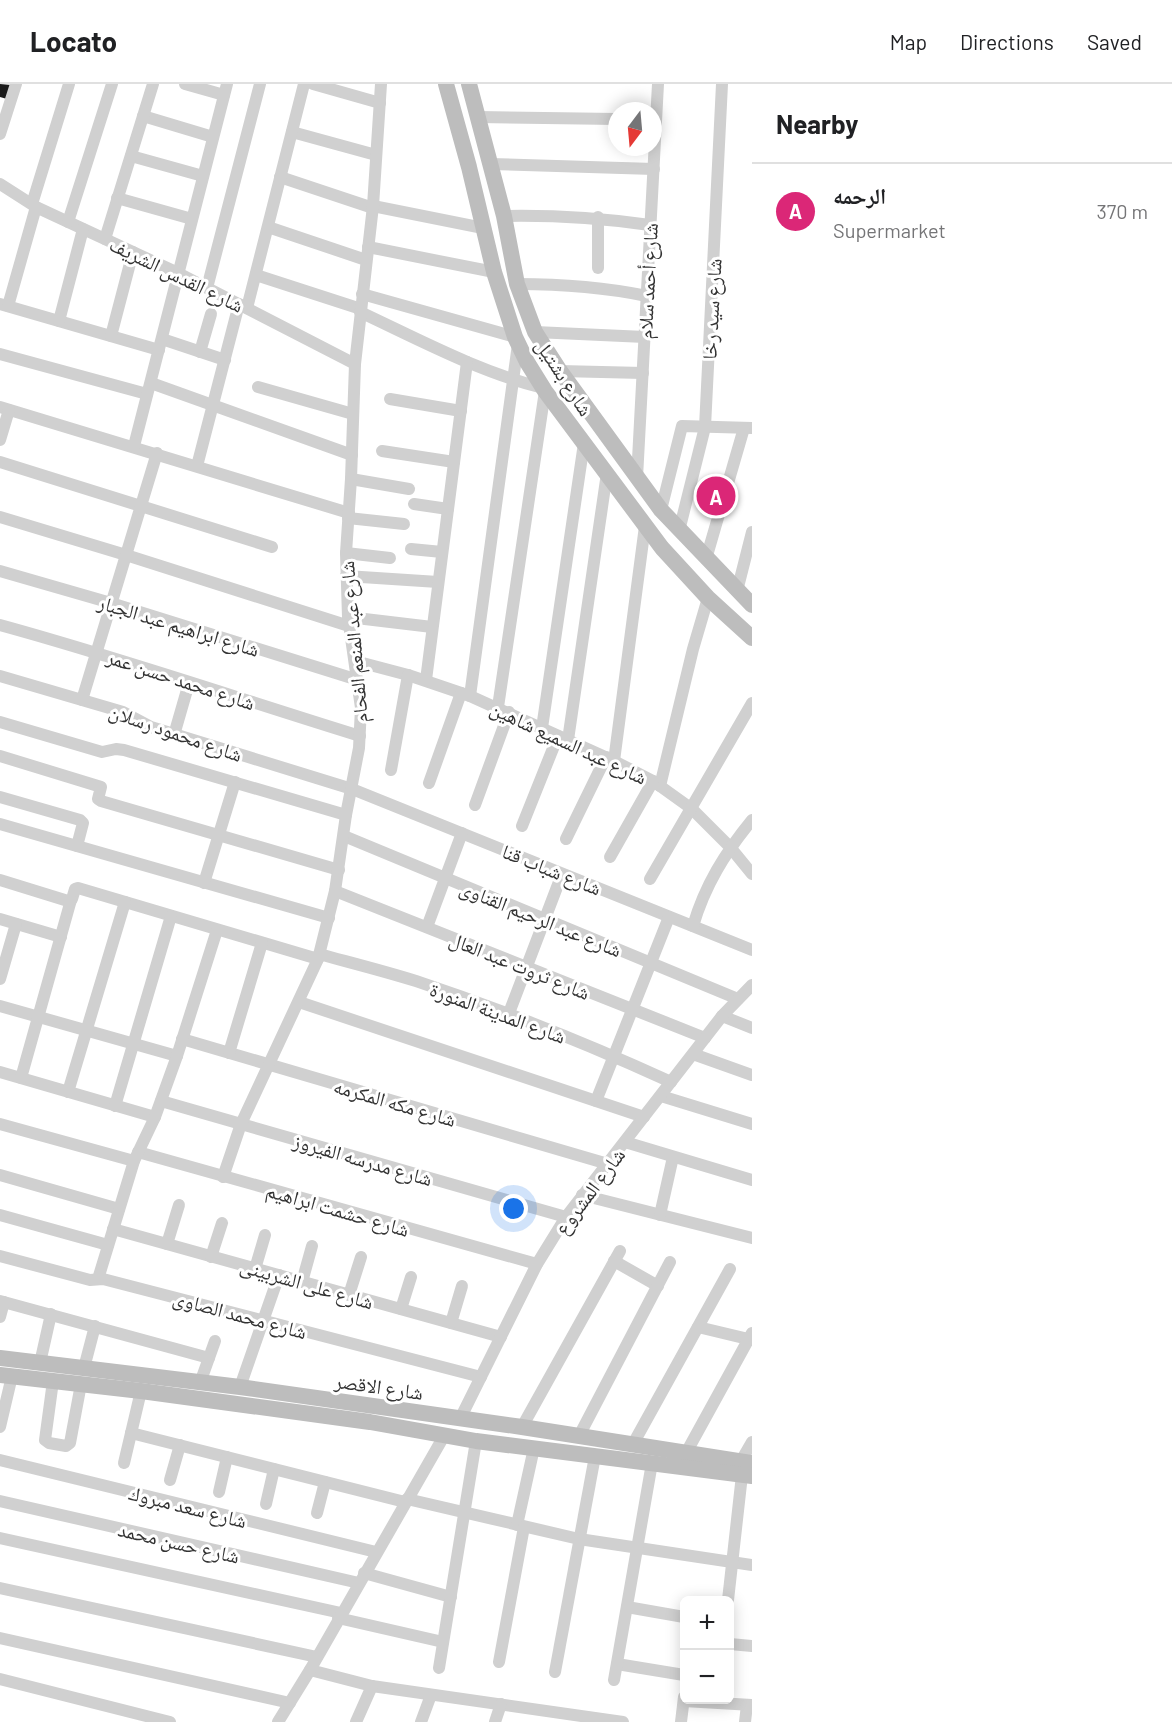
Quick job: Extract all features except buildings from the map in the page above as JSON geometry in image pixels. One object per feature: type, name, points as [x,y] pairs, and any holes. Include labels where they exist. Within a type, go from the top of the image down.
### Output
[{"type":"street","points":[[0,134],[15,84]]},
{"type":"street","points":[[69,84],[4,305],[111,336],[200,352],[225,360]]},
{"type":"street","points":[[68,222],[112,84]]},
{"type":"street","points":[[105,239],[153,84]]},
{"type":"street","points":[[134,446],[226,90],[185,84]]},
{"type":"street","points":[[207,288],[260,84]]},
{"type":"street","points":[[197,466],[225,360],[256,275],[304,84]]},
{"type":"street","points":[[313,84],[380,103]]},
{"type":"street","name":"شارع عبد المنعم الفحام","points":[[223,1177],[241,1124],[319,957],[339,870],[360,736],[361,708],[349,622],[346,552],[355,364],[373,207],[381,84]]},
{"type":"street","name":"شارع بشتيل","points":[[446,84],[494,272],[517,340],[544,389],[662,548],[708,598],[752,638]]},
{"type":"street","name":"شارع بشتيل","points":[[469,84],[504,216],[517,284],[535,332],[560,371],[661,510],[752,605]]},
{"type":"street","name":"شارع أحمد سلام","points":[[656,102],[658,84]]},
{"type":"street","name":"شارع سيد رخا","points":[[679,531],[705,427],[722,84]]},
{"type":"street","points":[[143,116],[213,137]]},
{"type":"street","points":[[478,117],[608,119]]},
{"type":"street","points":[[291,132],[376,155]]},
{"type":"street","points":[[131,156],[203,176]]},
{"type":"street","name":"شارع أحمد سلام","points":[[637,478],[654,156]]},
{"type":"street","points":[[490,164],[654,169]]},
{"type":"street","points":[[280,177],[373,207],[483,228]]},
{"type":"street","name":"شارع القدس الشريف","points":[[0,184],[34,205],[178,273],[355,364]]},
{"type":"street","points":[[117,198],[192,219]]},
{"type":"street","points":[[504,216],[598,217],[650,225]]},
{"type":"street","points":[[598,217],[598,268]]},
{"type":"street","points":[[268,227],[367,253],[494,272]]},
{"type":"street","points":[[59,321],[84,229]]},
{"type":"street","points":[[111,336],[133,252]]},
{"type":"street","points":[[256,275],[360,310],[467,362],[544,389],[503,710],[475,805]]},
{"type":"street","points":[[517,284],[593,286],[647,296]]},
{"type":"street","points":[[362,294],[517,340],[513,380],[465,694],[429,783]]},
{"type":"street","points":[[200,352],[211,315]]},
{"type":"street","points":[[535,332],[645,337]]},
{"type":"street","points":[[0,354],[213,405],[352,455]]},
{"type":"street","points":[[426,680],[467,362]]},
{"type":"street","points":[[560,371],[643,373]]},
{"type":"street","points":[[258,387],[353,414]]},
{"type":"street","points":[[390,399],[461,411]]},
{"type":"street","points":[[0,440],[5,409],[157,453],[349,516],[404,524]]},
{"type":"street","points":[[661,510],[680,428],[684,426],[748,428],[706,559]]},
{"type":"street","points":[[542,728],[584,442]]},
{"type":"street","points":[[382,451],[454,462]]},
{"type":"street","points":[[82,700],[157,453]]},
{"type":"street","points":[[0,462],[272,547]]},
{"type":"street","points":[[522,826],[563,738],[607,473]]},
{"type":"street","points":[[351,479],[409,489]]},
{"type":"street","points":[[414,504],[448,509]]},
{"type":"street","points":[[0,517],[349,622],[432,627]]},
{"type":"street","points":[[566,839],[610,759],[645,526]]},
{"type":"street","points":[[737,591],[752,532]]},
{"type":"street","points":[[411,549],[442,552]]},
{"type":"street","points":[[346,552],[390,558]]},
{"type":"street","name":"شارع ابراهيم عبد الجبار","points":[[0,571],[358,680]]},
{"type":"street","points":[[346,576],[438,582]]},
{"type":"street","points":[[610,857],[656,784],[708,598]]},
{"type":"street","name":"شارع محمد حسن عمر","points":[[0,625],[97,651],[360,736]]},
{"type":"street","name":"شارع عبد السميع شاهين","points":[[355,661],[426,680],[465,694],[610,759],[656,784],[692,808],[752,874]]},
{"type":"street","points":[[391,770],[408,675]]},
{"type":"street","name":"شارع محمود رسلان","points":[[0,676],[123,712],[143,724],[174,735],[352,789]]},
{"type":"street","points":[[174,735],[189,682]]},
{"type":"street","points":[[650,879],[752,703]]},
{"type":"street","points":[[0,722],[102,752],[124,750],[346,815]]},
{"type":"street","points":[[0,756],[98,786],[100,787],[98,799],[101,801],[339,870]]},
{"type":"street","points":[[204,883],[235,782]]},
{"type":"street","name":"شارع شباب قنا","points":[[352,789],[752,950]]},
{"type":"street","points":[[0,797],[80,820],[83,823],[77,846]]},
{"type":"street","points":[[693,926],[707,885],[730,848],[752,820]]},
{"type":"street","points":[[0,824],[329,918]]},
{"type":"street","points":[[427,927],[462,833]]},
{"type":"street","name":"شارع عبد الرحيم القناوى","points":[[344,836],[738,999]]},
{"type":"street","points":[[508,1013],[562,874]]},
{"type":"street","points":[[0,880],[71,900],[21,1078]]},
{"type":"street","name":"شارع المدينة المنورة","points":[[71,900],[75,889],[78,888],[262,943],[415,981],[508,1013],[671,1082]]},
{"type":"street","name":"شارع ثروت عبد العال","points":[[335,891],[705,1038]]},
{"type":"street","points":[[68,1092],[125,902]]},
{"type":"street","points":[[115,1106],[171,916]]},
{"type":"street","points":[[596,1101],[669,917]]},
{"type":"street","points":[[0,919],[61,937]]},
{"type":"street","points":[[0,979],[2,962],[16,924]]},
{"type":"street","points":[[98,1280],[136,1156],[161,1101],[217,930]]},
{"type":"street","points":[[229,1053],[262,943]]},
{"type":"street","name":"شارع المشروع","points":[[460,1419],[537,1264],[566,1217],[722,1016],[752,985]]},
{"type":"street","points":[[299,1002],[644,1116]]},
{"type":"street","points":[[0,1006],[177,1056]]},
{"type":"street","points":[[722,1016],[752,1028]]},
{"type":"street","name":"شارع مكه المكرمه","points":[[182,1039],[608,1164]]},
{"type":"street","points":[[693,1054],[752,1075]]},
{"type":"street","points":[[0,1072],[155,1117]]},
{"type":"street","points":[[661,1096],[752,1124]]},
{"type":"street","name":"شارع مدرسه الفيروز","points":[[161,1101],[566,1217]]},
{"type":"street","name":"شارع حشمت ابراهيم","points":[[0,1124],[223,1177],[537,1264]]},
{"type":"street","points":[[625,1142],[752,1180]]},
{"type":"street","points":[[660,1215],[673,1157]]},
{"type":"street","points":[[0,1175],[119,1209]]},
{"type":"street","points":[[582,1195],[752,1238]]},
{"type":"street","points":[[167,1244],[178,1205]]},
{"type":"street","points":[[0,1215],[108,1245]]},
{"type":"street","points":[[212,1257],[222,1223]]},
{"type":"street","name":"شارع على الشربينى","points":[[112,1229],[501,1337]]},
{"type":"street","points":[[255,1269],[265,1235]]},
{"type":"street","points":[[302,1282],[312,1246]]},
{"type":"street","name":"شارع محمد الصاوى","points":[[0,1256],[90,1280],[103,1279],[481,1377]]},
{"type":"street","points":[[522,1427],[617,1256],[658,1286]]},
{"type":"street","points":[[349,1295],[361,1257]]},
{"type":"street","points":[[579,1436],[670,1262]]},
{"type":"street","points":[[633,1444],[730,1269]]},
{"type":"street","points":[[240,1387],[279,1275]]},
{"type":"street","points":[[400,1309],[411,1276]]},
{"type":"street","points":[[451,1323],[462,1286]]},
{"type":"street","points":[[0,1317],[2,1301],[209,1358]]},
{"type":"street","points":[[40,1363],[51,1314]]},
{"type":"street","points":[[53,1381],[45,1440],[66,1446],[70,1443],[95,1326]]},
{"type":"street","points":[[686,1453],[751,1337],[698,1327]]},
{"type":"street","points":[[200,1383],[215,1341]]},
{"type":"street","name":"شارع الاقصر","points":[[0,1358],[40,1363],[141,1390],[370,1422],[476,1441],[652,1463],[747,1469]]},
{"type":"street","points":[[0,1427],[6,1376]]},
{"type":"street","name":"شارع الاقصر","points":[[6,1376],[53,1381],[83,1376],[240,1387],[633,1444],[686,1453],[747,1469]]},
{"type":"street","points":[[124,1463],[141,1390]]},
{"type":"street","points":[[131,1433],[325,1482],[579,1539],[752,1564]]},
{"type":"street","points":[[278,1722],[310,1671],[444,1436]]},
{"type":"street","points":[[439,1668],[476,1441]]},
{"type":"street","points":[[729,1596],[752,1442]]},
{"type":"street","points":[[170,1480],[180,1445]]},
{"type":"street","points":[[499,1662],[534,1448]]},
{"type":"street","points":[[555,1672],[595,1456]]},
{"type":"street","points":[[219,1492],[227,1457]]},
{"type":"street","name":"شارع سعد مبروك","points":[[0,1460],[376,1552]]},
{"type":"street","points":[[614,1680],[652,1463]]},
{"type":"street","points":[[266,1504],[274,1469]]},
{"type":"street","points":[[317,1513],[325,1482]]},
{"type":"street","name":"شارع حسن محمد","points":[[0,1502],[451,1597]]},
{"type":"street","points":[[0,1538],[444,1642]]},
{"type":"street","points":[[0,1588],[317,1657]]},
{"type":"street","points":[[627,1607],[680,1616]]},
{"type":"street","points":[[0,1638],[290,1703]]},
{"type":"street","points":[[734,1644],[752,1646]]},
{"type":"street","points":[[616,1664],[680,1674]]},
{"type":"street","points":[[310,1671],[372,1686],[501,1704],[560,1717],[622,1722]]},
{"type":"street","points":[[0,1679],[171,1722]]},
{"type":"street","points":[[356,1722],[372,1686]]},
{"type":"street","points":[[421,1722],[431,1695]]},
{"type":"street","points":[[495,1722],[501,1704]]},
{"type":"street","points":[[681,1722],[683,1704]]},
{"type":"street","points":[[734,1704],[749,1705],[745,1722]]},
{"type":"place","name":"الرحمه","points":[[716,496]]}]
